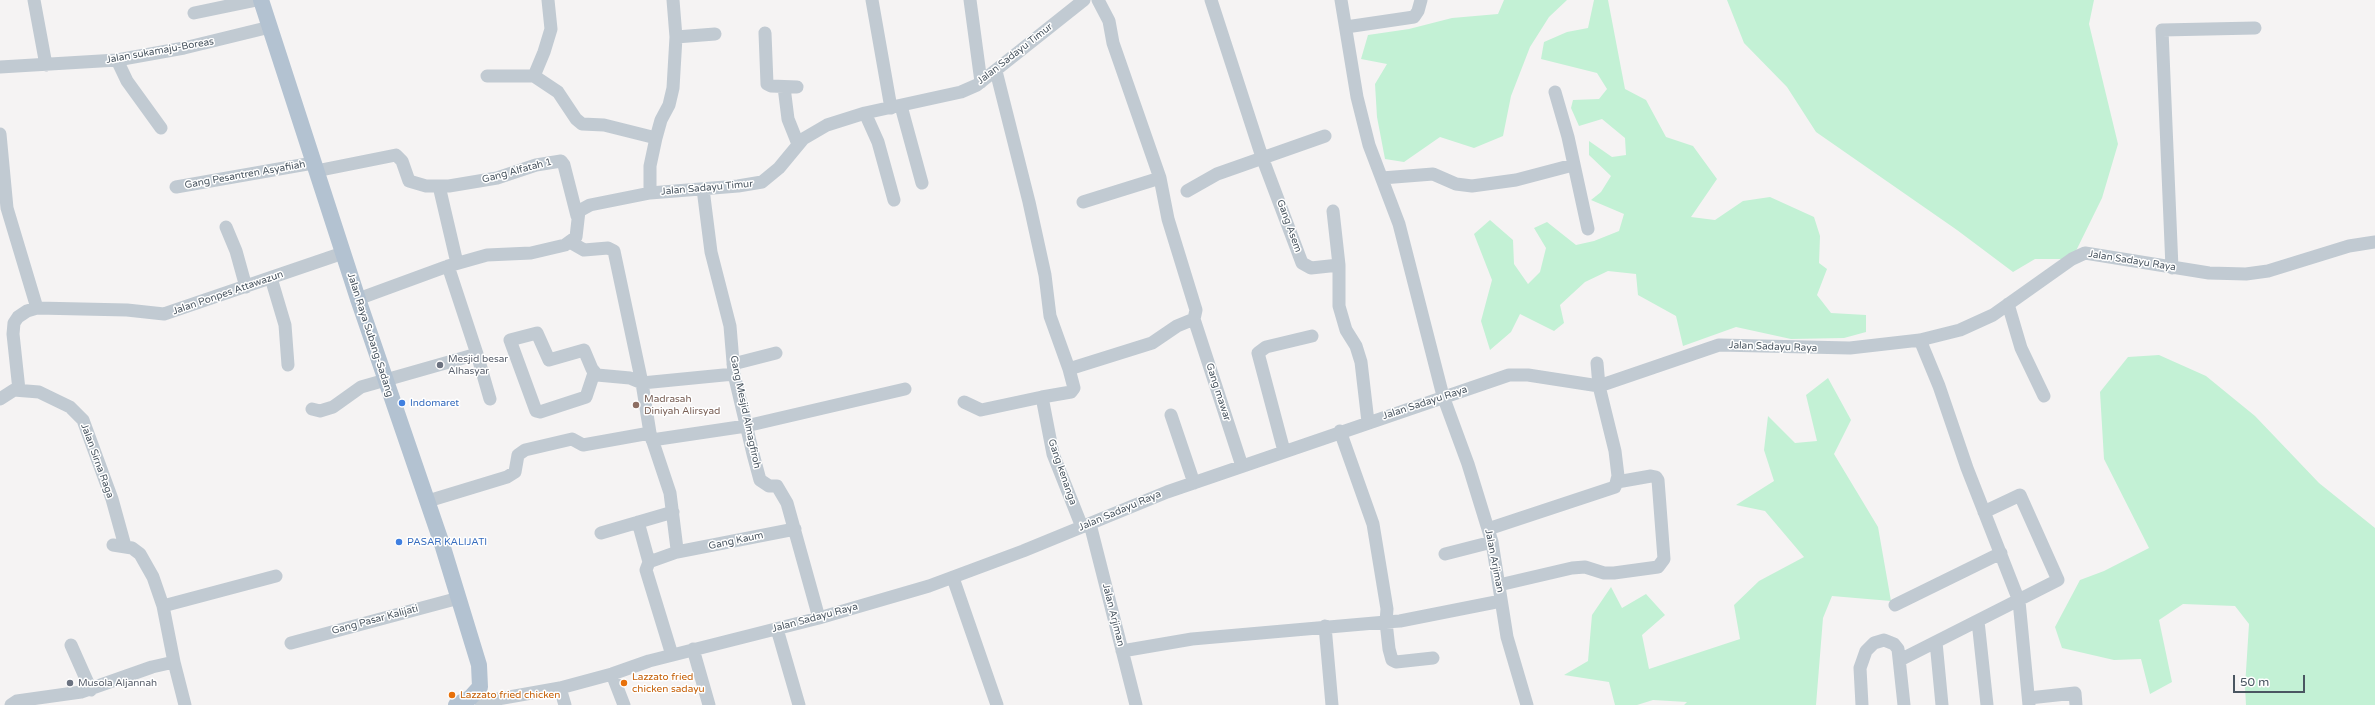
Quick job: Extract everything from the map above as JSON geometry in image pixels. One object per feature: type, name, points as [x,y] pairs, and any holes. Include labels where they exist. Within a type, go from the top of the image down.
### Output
[{"type":"main road","name":"Jalan Raya Subang-Sadang","points":[[261,0],[314,167],[385,379],[428,501],[480,664],[480,698]]},
{"type":"main road","points":[[456,705],[470,698],[480,698]]},
{"type":"street","points":[[34,0],[46,65]]},
{"type":"street","points":[[194,13],[257,0]]},
{"type":"street","points":[[534,76],[544,52],[551,29],[548,0]]},
{"type":"street","points":[[650,193],[650,166],[656,138],[671,98],[676,37],[673,0]]},
{"type":"street","points":[[872,0],[896,107],[922,183]]},
{"type":"street","points":[[970,0],[981,82]]},
{"type":"street","name":"Jalan Sadayu Timur","points":[[577,216],[583,208],[590,205],[650,193],[753,184],[767,180],[798,144],[811,133],[827,124],[865,113],[961,92],[981,82],[1084,0]]},
{"type":"street","name":"Gang mawar","points":[[1098,0],[1109,21],[1114,43],[1160,178],[1168,219],[1196,310],[1194,319],[1242,466]]},
{"type":"street","name":"Gang Asem","points":[[1211,0],[1262,157],[1302,262],[1311,268],[1339,265]]},
{"type":"street","name":"Jalan Arjiman","points":[[1341,0],[1357,97],[1369,145],[1399,224],[1443,396],[1492,542],[1507,637],[1527,705]]},
{"type":"street","points":[[1346,27],[1414,16],[1418,11],[1421,0]]},
{"type":"street","name":"Jalan sukamaju-Boreas","points":[[0,67],[116,60],[184,48],[270,27]]},
{"type":"street","points":[[2172,268],[2162,30],[2255,28]]},
{"type":"street","points":[[765,33],[766,82],[769,86],[797,87]]},
{"type":"street","points":[[676,37],[715,34]]},
{"type":"street","points":[[116,60],[127,81],[161,128]]},
{"type":"street","points":[[964,402],[981,410],[1071,392],[1074,388],[1069,369],[1050,316],[1045,275],[1031,210],[996,71]]},
{"type":"street","points":[[487,76],[534,76],[558,92],[576,119],[582,124],[604,125],[656,138]]},
{"type":"street","points":[[784,87],[788,119],[798,144]]},
{"type":"street","points":[[1555,92],[1568,137],[1588,229]]},
{"type":"street","points":[[865,113],[879,146],[894,200]]},
{"type":"street","points":[[0,134],[7,208],[38,308]]},
{"type":"street","points":[[1187,192],[1218,174],[1262,157],[1325,136]]},
{"type":"street","name":"Gang Alfatah 1","points":[[314,167],[396,155],[400,158],[409,181],[426,186],[439,186],[497,178],[536,165],[561,161],[564,165],[577,216]]},
{"type":"street","points":[[1382,178],[1433,174],[1456,184],[1472,186],[1516,180],[1573,165]]},
{"type":"street","name":"Gang Pesantren Asyafiiah","points":[[176,187],[314,167]]},
{"type":"street","points":[[1083,202],[1160,178]]},
{"type":"street","points":[[439,186],[453,264],[490,399]]},
{"type":"street","name":"Gang Mesjid Almagfiroh","points":[[703,189],[712,252],[730,326],[734,369],[746,426],[760,480],[769,486],[776,486],[781,490],[795,529],[819,618]]},
{"type":"street","points":[[1332,211],[1339,265],[1339,306],[1346,330],[1356,346],[1361,362],[1368,422]]},
{"type":"street","points":[[358,299],[453,264],[494,253],[531,253],[570,242],[576,237],[577,216]]},
{"type":"street","points":[[226,227],[236,251],[246,287]]},
{"type":"street","points":[[570,242],[584,250],[608,248],[614,251],[642,383],[651,436],[670,494],[677,552]]},
{"type":"street","name":"Jalan Sadayu Raya","points":[[480,698],[560,688],[612,674],[672,655],[819,618],[953,578],[1194,483],[1443,396],[1517,374],[1599,386],[1719,345],[1824,349],[1858,348],[1920,340],[1960,330],[1993,315],[2080,254],[2092,254],[2216,274],[2246,274],[2268,271],[2349,246],[2375,242]]},
{"type":"street","name":"Jalan Ponpes Attawazun","points":[[19,390],[13,334],[14,323],[18,317],[27,311],[38,308],[126,310],[164,314],[343,253]]},
{"type":"street","points":[[271,278],[285,325],[288,365]]},
{"type":"street","points":[[2008,304],[2021,348],[2044,396]]},
{"type":"street","points":[[1069,369],[1152,343],[1177,326],[1194,319]]},
{"type":"street","points":[[594,373],[586,397],[540,412],[536,411],[510,340],[538,334],[547,357],[551,360],[584,350],[594,373],[601,377],[630,378],[642,383],[734,369],[776,353]]},
{"type":"street","points":[[1284,451],[1258,353],[1266,347],[1312,336]]},
{"type":"street","points":[[1920,340],[2019,601],[2029,702],[2075,693],[2076,705]]},
{"type":"street","points":[[312,409],[320,411],[333,408],[361,387],[477,354]]},
{"type":"street","points":[[1597,363],[1599,386],[1615,451],[1618,482]]},
{"type":"street","points":[[428,501],[507,476],[515,472],[518,455],[524,450],[572,439],[583,445],[746,426],[905,389]]},
{"type":"street","points":[[0,399],[14,390],[19,390]]},
{"type":"street","name":"Jalan Sirna Raga","points":[[19,390],[39,392],[56,399],[70,407],[83,420],[112,499],[119,545],[132,548],[140,554],[153,577],[163,606],[184,705]]},
{"type":"street","name":"Gang kenanga","points":[[1042,397],[1053,454],[1086,526]]},
{"type":"street","points":[[1171,415],[1194,483]]},
{"type":"street","points":[[1340,431],[1372,524],[1387,609],[1386,622],[1388,649],[1392,660],[1396,662],[1433,658]]},
{"type":"street","points":[[1488,529],[1610,489],[1618,482],[1651,476],[1656,477],[1658,480],[1664,559],[1658,567],[1614,573],[1576,567],[1499,585]]},
{"type":"street","points":[[1900,660],[2058,580],[2020,495],[1984,512]]},
{"type":"street","points":[[601,533],[673,512]]},
{"type":"street","points":[[638,522],[649,562],[646,570],[672,655]]},
{"type":"street","name":"Jalan Arjiman","points":[[1086,526],[1136,705]]},
{"type":"street","name":"Gang Kaum","points":[[649,562],[677,552],[795,529]]},
{"type":"street","points":[[1445,554],[1492,542]]},
{"type":"street","points":[[1895,605],[2001,553]]},
{"type":"street","points":[[163,606],[276,576]]},
{"type":"street","points":[[953,578],[998,705]]},
{"type":"street","name":"Gang Pasar Kalijati","points":[[291,643],[459,598]]},
{"type":"street","points":[[1122,651],[1192,639],[1325,626],[1400,621],[1501,601]]},
{"type":"street","points":[[1978,621],[1987,705]]},
{"type":"street","points":[[1325,626],[1332,705]]},
{"type":"street","points":[[777,629],[799,705]]},
{"type":"street","points":[[1862,705],[1860,668],[1866,651],[1874,643],[1890,641],[1898,649],[1904,705]]},
{"type":"street","points":[[1936,642],[1942,705]]},
{"type":"street","points":[[71,645],[90,690]]},
{"type":"street","points":[[693,650],[709,705]]},
{"type":"street","points":[[11,705],[17,701],[74,698],[90,690],[152,667],[174,662]]},
{"type":"street","points":[[612,674],[624,705]]},
{"type":"street","points":[[560,688],[565,705]]},
{"type":"green space","points":[[1504,0],[1567,0],[1549,17],[1530,47],[1511,96],[1503,136],[1474,148],[1440,137],[1404,162],[1385,159],[1377,117],[1375,84],[1387,64],[1361,59],[1368,35],[1409,29],[1452,18],[1498,14]]},
{"type":"green space","points":[[1594,0],[1608,0],[1625,89],[1646,100],[1666,137],[1693,146],[1717,179],[1691,217],[1715,220],[1743,201],[1770,197],[1814,217],[1820,236],[1819,263],[1827,269],[1817,295],[1831,313],[1866,315],[1866,332],[1844,338],[1791,339],[1736,327],[1683,346],[1676,316],[1638,295],[1636,274],[1608,271],[1585,282],[1560,305],[1564,323],[1554,331],[1520,314],[1511,332],[1490,350],[1481,321],[1492,280],[1474,234],[1490,220],[1513,240],[1514,264],[1528,284],[1540,272],[1546,248],[1534,228],[1547,222],[1576,245],[1594,241],[1619,231],[1624,214],[1591,200],[1601,192],[1611,176],[1589,155],[1589,141],[1612,157],[1626,155],[1625,138],[1602,119],[1579,126],[1571,108],[1573,100],[1599,99],[1607,89],[1597,73],[1541,59],[1544,42],[1567,32],[1588,28]]},
{"type":"green space","points":[[1727,0],[2094,0],[2089,24],[2118,144],[2102,198],[2072,259],[2035,259],[2013,272],[1957,230],[1816,132],[1787,87],[1744,43]]},
{"type":"green space","points":[[2159,355],[2206,376],[2255,416],[2319,483],[2375,528],[2375,705],[2246,705],[2245,687],[2249,624],[2235,606],[2183,604],[2159,620],[2172,682],[2150,694],[2141,659],[2114,660],[2062,648],[2055,627],[2080,580],[2104,571],[2149,548],[2104,459],[2100,392],[2128,357]]},
{"type":"green space","points":[[1828,378],[1851,420],[1834,454],[1878,527],[1891,601],[1832,596],[1823,618],[1816,705],[1684,705],[1687,702],[1653,700],[1637,705],[1615,705],[1609,682],[1564,675],[1588,661],[1592,615],[1611,587],[1622,608],[1646,594],[1665,615],[1642,635],[1649,669],[1740,639],[1734,605],[1759,581],[1804,557],[1765,511],[1736,505],[1774,481],[1764,450],[1768,416],[1795,443],[1817,441],[1806,395]]},
{"type":"place","name":"Mesjid besar Alhasyar","points":[[440,365]]},
{"type":"place","name":"Indomaret","points":[[402,403]]},
{"type":"place","name":"Madrasah Diniyah Alirsyad","points":[[636,405]]},
{"type":"place","name":"PASAR KALIJATI","points":[[399,542]]},
{"type":"place","name":"Musola Aljannah","points":[[70,683]]},
{"type":"place","name":"Lazzato fried chicken sadayu","points":[[624,683]]},
{"type":"place","name":"Lazzato fried chicken","points":[[452,695]]}]
